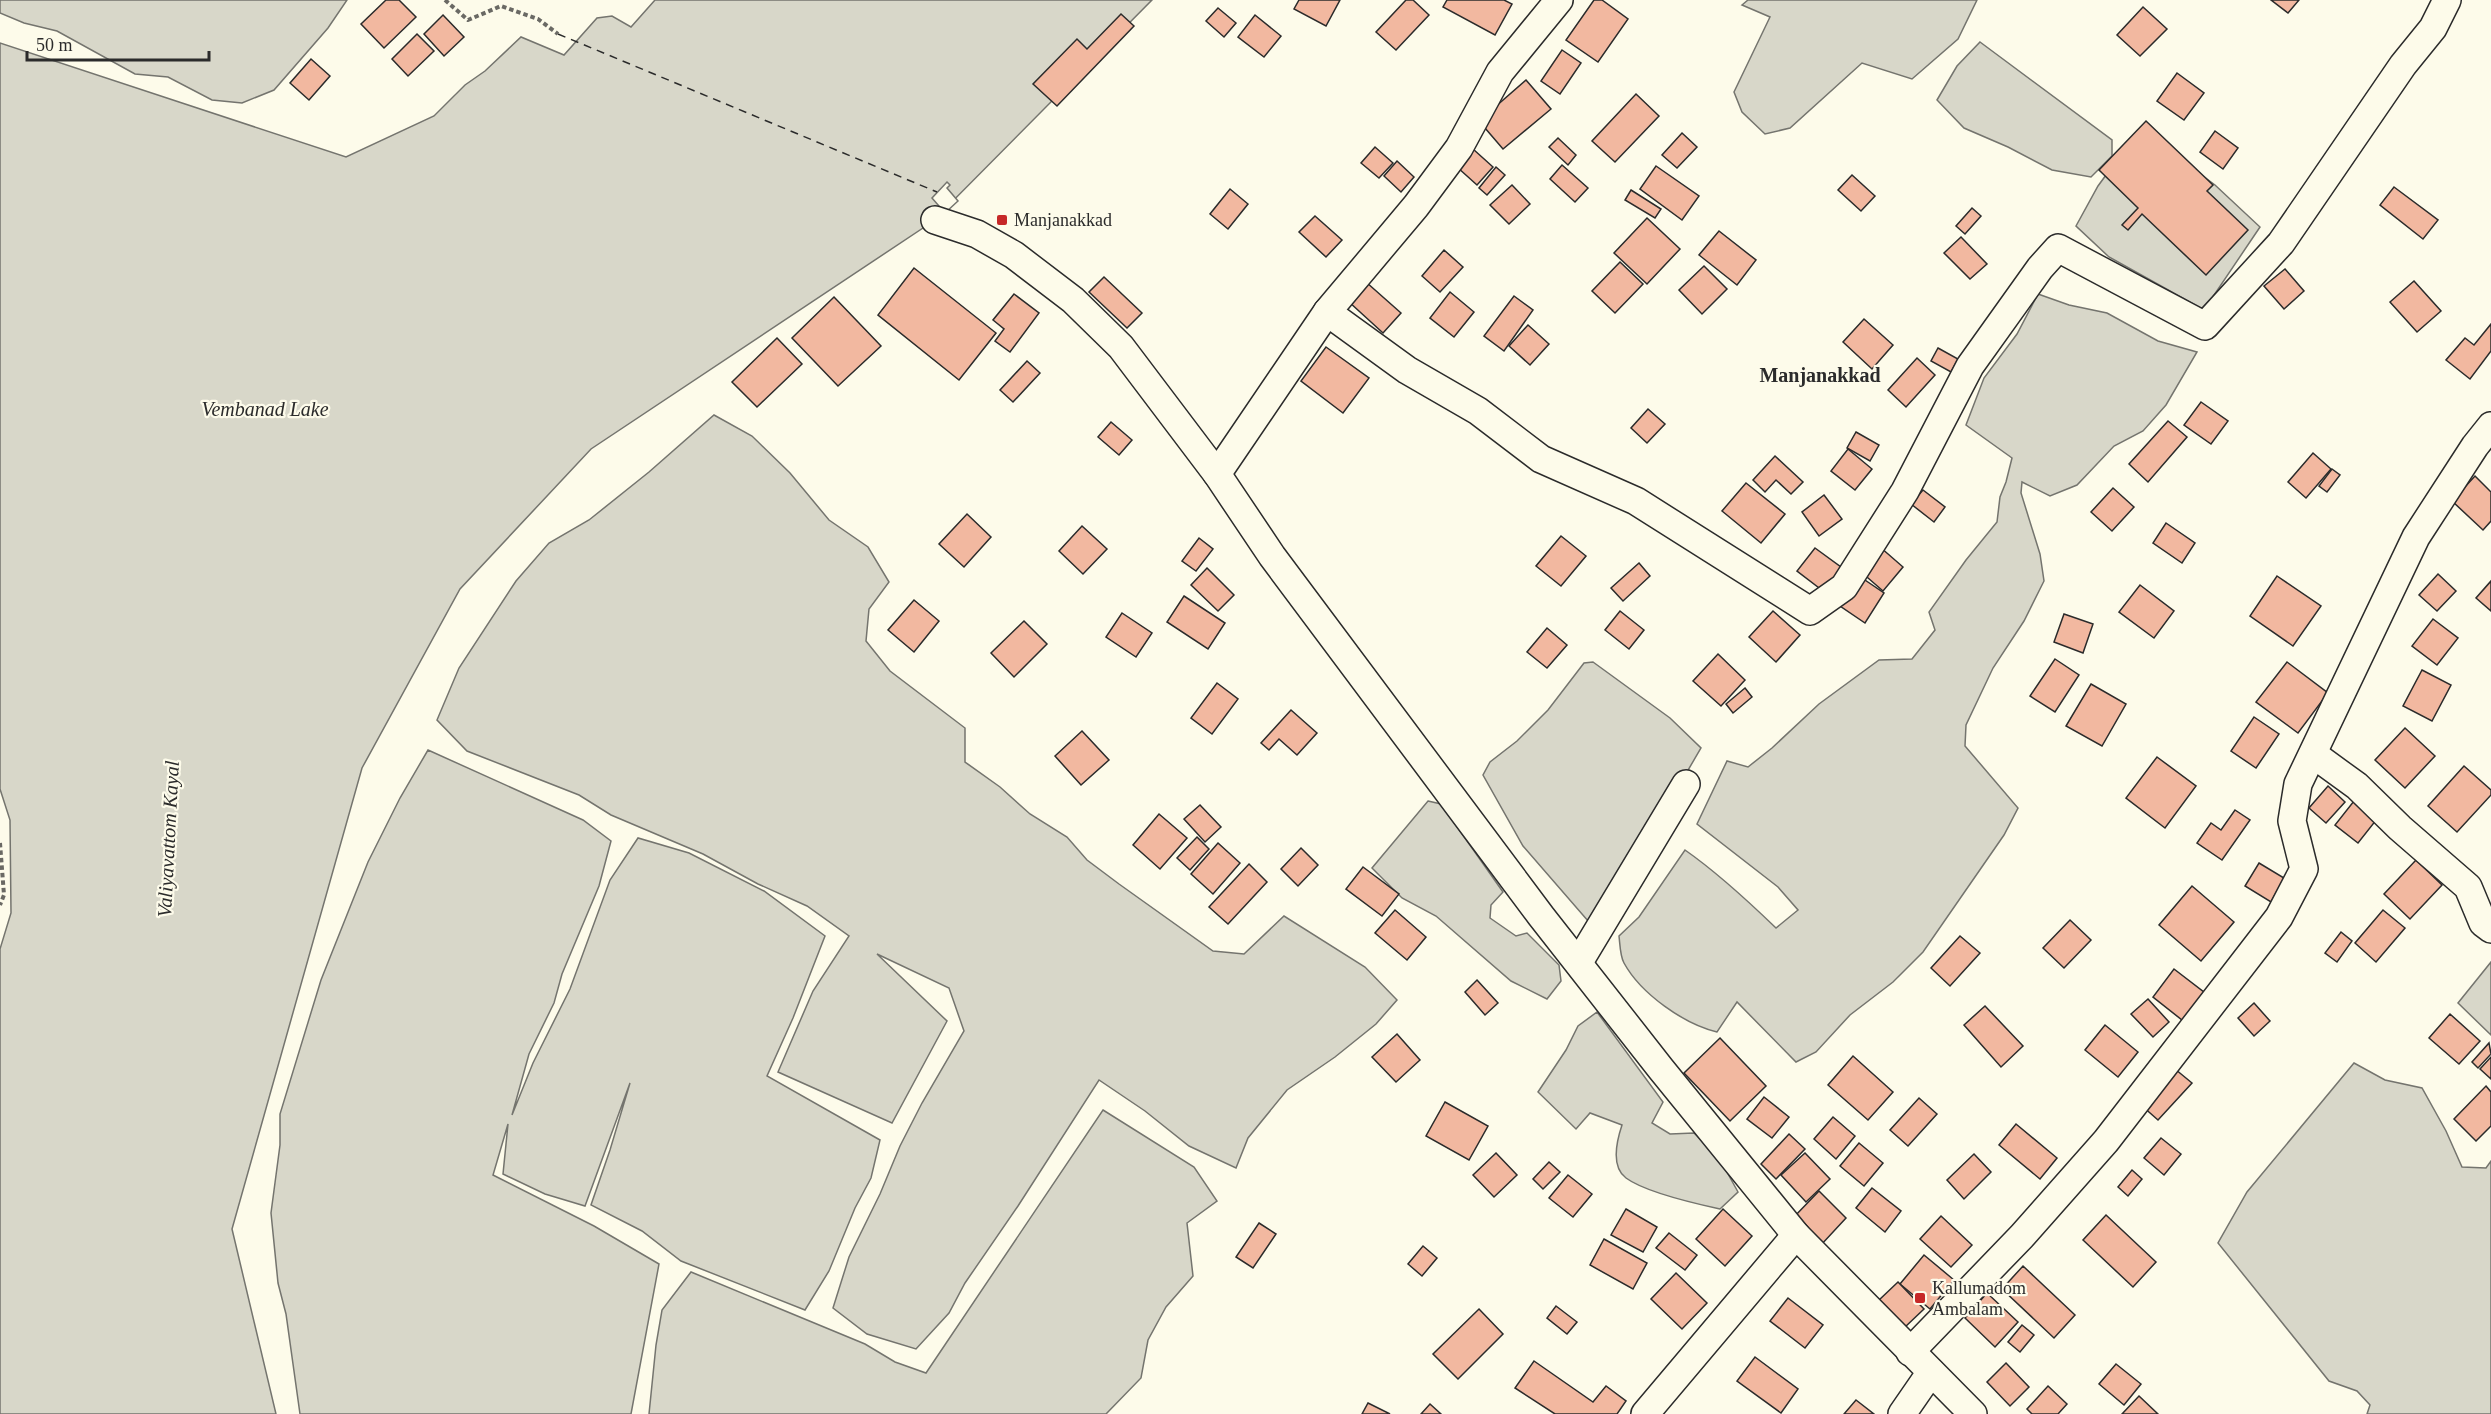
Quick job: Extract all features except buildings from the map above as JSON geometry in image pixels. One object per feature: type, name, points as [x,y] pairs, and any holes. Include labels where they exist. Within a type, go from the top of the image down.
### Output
[{"type":"street","points":[[1217,474],[1327,312],[1416,206],[1459,148],[1500,72],[1559,0]]},
{"type":"street","points":[[1327,312],[1407,370],[1478,411],[1540,459],[1636,501],[1810,612],[1844,586],[1905,491],[1970,366],[2040,268],[2058,248],[2205,326],[2281,243],[2403,64],[2433,28],[2447,0]]},
{"type":"street","points":[[935,220],[977,234],[1014,255],[1073,300],[1121,348],[1217,474],[1272,556],[1541,916],[1662,1069],[1796,1235],[1973,1414]]},
{"type":"street","points":[[1910,1352],[2022,1236],[2106,1141],[2279,917],[2304,869],[2292,821],[2298,784],[2416,537],[2475,446],[2491,426]]},
{"type":"street","points":[[2313,754],[2357,786],[2400,828],[2468,887],[2483,923],[2491,929]]},
{"type":"street","points":[[1579,962],[1686,784]]},
{"type":"street","points":[[1646,1414],[1796,1235]]},
{"type":"street","points":[[1902,1414],[1931,1372]]},
{"type":"path","points":[[445,0],[468,20],[501,6],[538,19],[558,34]]},
{"type":"path","points":[[0,843],[4,895],[0,905]]},
{"type":"water","points":[[0,0],[347,0],[328,28],[274,90],[242,103],[212,100],[168,77],[135,74],[57,31],[24,23],[0,13]]},
{"type":"water","name":"Vembanad Lake","points":[[655,0],[1152,0],[932,222],[591,449],[460,589],[362,768],[232,1229],[276,1414],[0,1414],[0,949],[11,913],[10,820],[0,789],[0,43],[346,157],[434,116],[465,85],[485,71],[521,37],[564,55],[597,18],[612,16],[631,27]]},
{"type":"water","points":[[1748,0],[1977,0],[1958,39],[1912,79],[1862,63],[1790,128],[1765,134],[1742,112],[1734,92],[1770,17],[1742,5]]},
{"type":"water","points":[[1980,42],[2112,140],[2112,156],[2091,177],[2052,170],[2008,147],[1964,128],[1937,100],[1957,66]]},
{"type":"water","points":[[2136,134],[2180,159],[2215,185],[2260,227],[2204,310],[2109,257],[2076,226],[2098,186]]},
{"type":"water","points":[[2038,294],[2069,305],[2107,313],[2158,341],[2197,352],[2166,405],[2143,431],[2114,446],[2077,485],[2050,496],[2022,482],[2021,493],[2040,554],[2044,581],[2024,621],[1993,668],[1966,725],[1965,746],[2018,808],[2004,835],[1923,952],[1893,982],[1850,1015],[1816,1052],[1796,1062],[1737,1002],[1717,1032],[1691,1022],[1664,1006],[1641,986],[1623,960],[1619,936],[1639,917],[1685,850],[1732,887],[1776,928],[1798,910],[1778,887],[1697,824],[1727,761],[1748,767],[1819,704],[1879,660],[1912,659],[1935,630],[1929,612],[1966,560],[1997,522],[2000,497],[2012,458],[1966,425],[1984,378],[2017,334]]},
{"type":"water","points":[[714,415],[752,436],[790,473],[829,520],[868,547],[889,582],[869,609],[866,641],[890,671],[965,728],[965,762],[1000,787],[1030,814],[1067,837],[1087,860],[1213,951],[1244,954],[1284,916],[1365,967],[1397,1000],[1376,1024],[1335,1057],[1287,1090],[1248,1138],[1236,1168],[1189,1146],[1145,1111],[1099,1080],[1018,1206],[965,1283],[949,1313],[916,1349],[867,1334],[833,1308],[849,1257],[880,1194],[900,1146],[964,1031],[949,988],[877,954],[947,1021],[892,1123],[778,1072],[813,991],[849,936],[807,906],[758,884],[703,854],[611,815],[579,795],[467,751],[437,720],[459,668],[516,581],[549,543],[589,520],[649,472]]},
{"type":"water","points":[[1593,662],[1670,718],[1701,748],[1595,929],[1523,846],[1483,775],[1490,762],[1517,741],[1548,710],[1584,663]]},
{"type":"water","points":[[428,750],[583,820],[611,841],[599,886],[562,974],[554,1003],[529,1054],[512,1115],[533,1063],[570,989],[610,880],[638,838],[689,853],[764,891],[825,936],[793,1018],[767,1076],[880,1140],[871,1178],[855,1208],[829,1271],[805,1310],[681,1261],[642,1231],[591,1205],[630,1083],[585,1206],[545,1194],[503,1174],[508,1124],[493,1175],[594,1226],[659,1264],[631,1414],[300,1414],[286,1314],[278,1283],[271,1213],[280,1145],[280,1114],[321,980],[368,862],[400,798]]},
{"type":"water","points":[[1428,801],[1441,804],[1503,892],[1491,905],[1490,918],[1516,936],[1527,933],[1559,965],[1561,981],[1547,999],[1511,981],[1436,916],[1402,898],[1372,868]]},
{"type":"water","points":[[2491,962],[2491,1035],[2458,1003]]},
{"type":"water","points":[[1597,1012],[1663,1102],[1652,1123],[1670,1134],[1694,1133],[1718,1156],[1738,1192],[1720,1209],[1658,1193],[1626,1178],[1621,1173],[1616,1160],[1622,1125],[1590,1113],[1576,1129],[1538,1092],[1566,1050],[1578,1026]]},
{"type":"water","points":[[2354,1063],[2385,1080],[2422,1088],[2446,1131],[2462,1167],[2486,1168],[2491,1161],[2491,1414],[2367,1414],[2370,1405],[2357,1391],[2329,1381],[2218,1243],[2247,1192]]},
{"type":"water","points":[[1103,1110],[1194,1167],[1217,1201],[1187,1223],[1193,1276],[1166,1307],[1148,1340],[1141,1378],[1106,1414],[649,1414],[662,1310],[691,1272],[865,1344],[895,1362],[926,1373]]},
{"type":"pier","points":[[947,182],[950,185],[947,188],[958,201],[945,213],[932,198]]},
{"type":"ferry route","points":[[558,34],[937,192]]},
{"type":"place","name":"Manjanakkad","points":[[1002,220]]},
{"type":"place","name":"Kallumadom Ambalam","points":[[1920,1298]]},
{"type":"district","name":"Manjanakkad","points":[[1820,375]]},
{"type":"water label","name":"Valiyavattom Kayal","points":[[168,839]]}]
